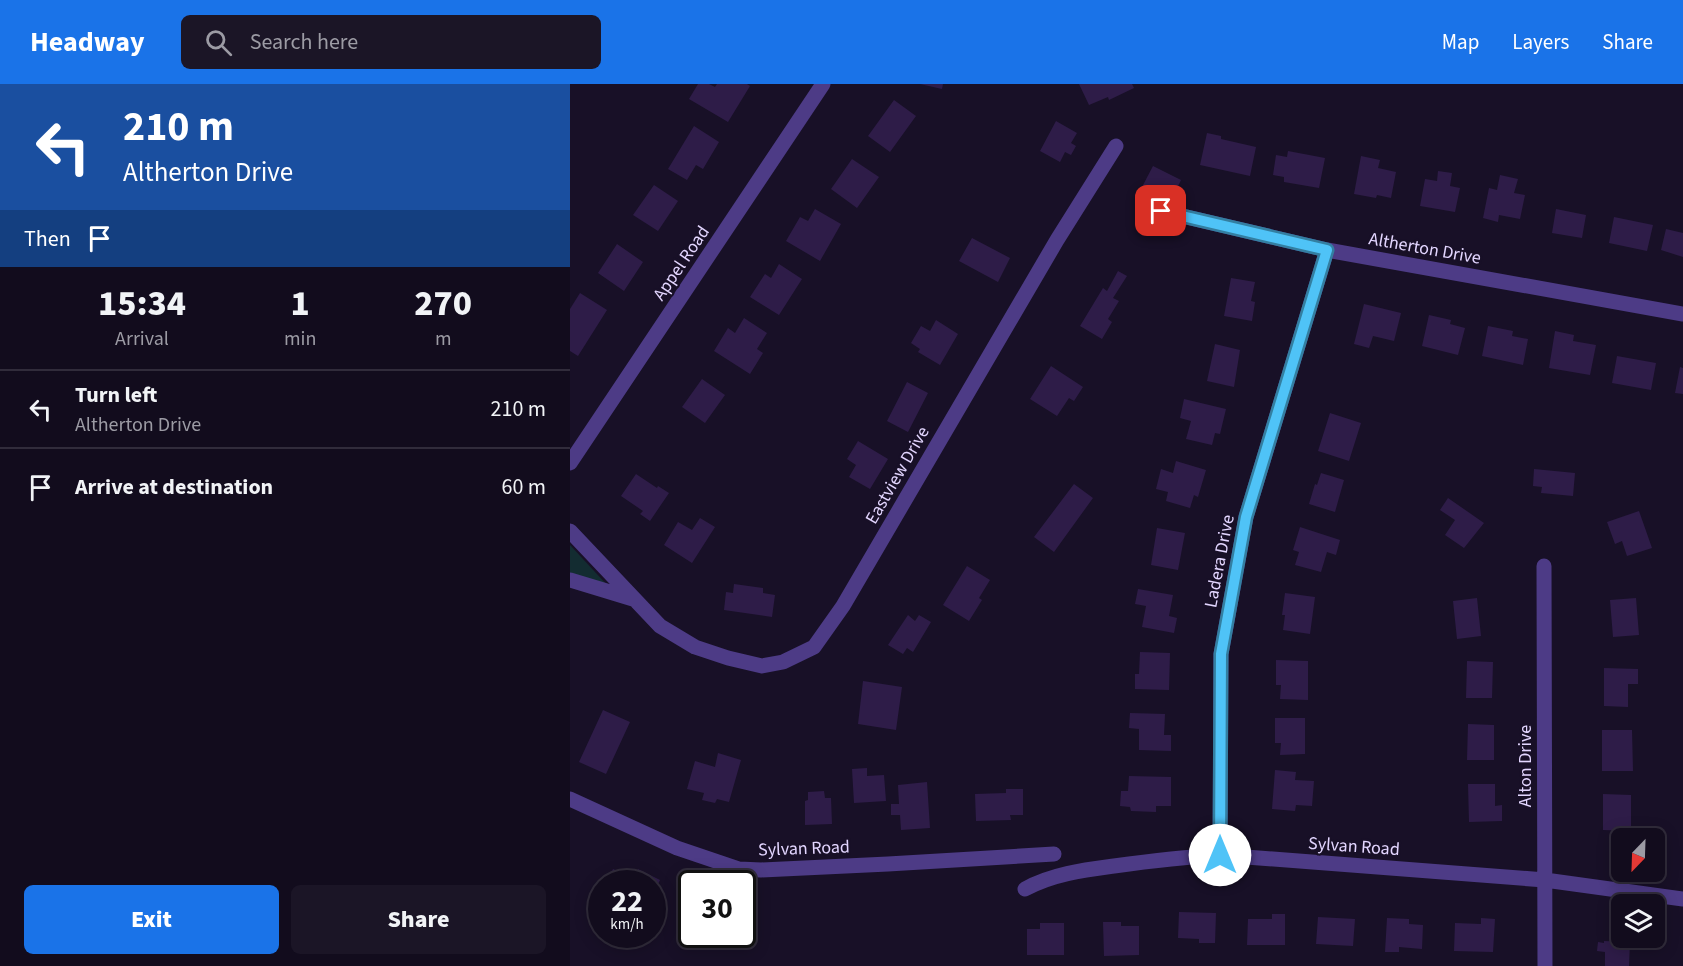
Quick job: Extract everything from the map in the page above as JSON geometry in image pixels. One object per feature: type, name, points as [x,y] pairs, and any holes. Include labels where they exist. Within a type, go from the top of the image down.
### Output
[{"type":"street","name":"Appel Road","points":[[570,463],[824,84]]},
{"type":"street","name":"Eastview Drive","points":[[570,531],[660,626],[695,647],[762,666],[783,662],[814,646],[843,606],[1057,240],[1116,146]]},
{"type":"street","name":"Altherton Drive","points":[[1161,211],[1327,250],[1683,314]]},
{"type":"street","name":"Ladera Drive","points":[[1220,855],[1221,654],[1246,517],[1327,250]]},
{"type":"street","name":"Alton Drive","points":[[1544,566],[1545,966]]},
{"type":"street","points":[[570,580],[633,599]]},
{"type":"street","name":"Sylvan Road","points":[[570,799],[677,848],[739,869],[762,870],[1054,854]]},
{"type":"street","name":"Sylvan Road","points":[[1025,889],[1042,880],[1093,869],[1175,857],[1220,855],[1545,880],[1683,898]]},
{"type":"green space","points":[[570,545],[608,586],[570,574]]},
{"type":"building","points":[[698,84],[709,84],[715,87],[717,84],[747,84],[750,86],[728,122],[689,99]]},
{"type":"building","points":[[920,84],[943,84],[942,89]]},
{"type":"building","points":[[1079,84],[1132,84],[1134,88],[1109,100],[1108,97],[1089,105]]},
{"type":"building","points":[[894,100],[916,116],[890,152],[868,136]]},
{"type":"building","points":[[1056,121],[1077,133],[1071,143],[1076,146],[1071,155],[1065,152],[1060,162],[1040,151]]},
{"type":"building","points":[[694,126],[719,142],[703,169],[696,165],[687,180],[668,169]]},
{"type":"building","points":[[1207,133],[1221,136],[1221,139],[1256,147],[1250,176],[1200,165]]},
{"type":"building","points":[[1288,151],[1325,158],[1319,188],[1284,182],[1284,177],[1273,175],[1276,155],[1287,157]]},
{"type":"building","points":[[1361,156],[1380,160],[1378,168],[1396,172],[1391,198],[1354,194]]},
{"type":"building","points":[[852,159],[879,177],[857,208],[831,189]]},
{"type":"building","points":[[1153,166],[1181,180],[1171,201],[1142,187]]},
{"type":"building","points":[[1438,171],[1452,173],[1450,186],[1460,188],[1455,212],[1420,206],[1425,179],[1437,181]]},
{"type":"building","points":[[1500,175],[1518,179],[1514,193],[1525,195],[1520,219],[1499,215],[1498,222],[1483,218],[1489,188],[1497,190]]},
{"type":"building","points":[[654,185],[678,201],[658,231],[633,215]]},
{"type":"building","points":[[815,209],[841,224],[820,261],[786,241],[800,217],[808,221]]},
{"type":"building","points":[[1556,209],[1586,215],[1582,238],[1552,233]]},
{"type":"building","points":[[1614,217],[1653,225],[1647,251],[1609,243]]},
{"type":"building","points":[[1666,229],[1683,233],[1683,257],[1661,250]]},
{"type":"building","points":[[972,238],[1010,258],[998,282],[959,261]]},
{"type":"building","points":[[617,244],[643,262],[624,291],[598,273]]},
{"type":"building","points":[[779,264],[802,279],[779,315],[750,297],[765,274],[771,278]]},
{"type":"building","points":[[1118,271],[1127,276],[1113,298],[1119,301],[1108,319],[1112,322],[1102,339],[1080,326],[1103,288],[1107,291]]},
{"type":"building","points":[[1231,278],[1255,282],[1251,301],[1255,302],[1252,321],[1224,316]]},
{"type":"building","points":[[580,293],[607,310],[578,356],[570,351],[570,309]]},
{"type":"building","points":[[1364,304],[1401,313],[1394,341],[1373,336],[1369,348],[1354,344]]},
{"type":"building","points":[[1429,315],[1451,320],[1450,324],[1465,328],[1458,355],[1422,346]]},
{"type":"building","points":[[744,318],[767,333],[757,349],[763,353],[750,374],[714,351],[728,328],[735,333]]},
{"type":"building","points":[[936,320],[958,334],[940,365],[918,352],[920,349],[911,343],[921,326],[930,331]]},
{"type":"building","points":[[1488,326],[1513,331],[1512,336],[1528,339],[1523,365],[1482,356]]},
{"type":"building","points":[[1555,331],[1574,335],[1573,341],[1596,345],[1590,375],[1549,368]]},
{"type":"building","points":[[1215,344],[1240,350],[1234,387],[1207,381]]},
{"type":"building","points":[[1617,356],[1656,363],[1651,390],[1612,383]]},
{"type":"building","points":[[1051,366],[1083,387],[1074,401],[1069,398],[1057,416],[1030,399]]},
{"type":"building","points":[[1680,367],[1683,368],[1683,394],[1675,393]]},
{"type":"building","points":[[702,379],[725,395],[705,423],[682,407]]},
{"type":"building","points":[[907,382],[928,393],[908,432],[887,421]]},
{"type":"building","points":[[1184,399],[1226,409],[1220,434],[1215,433],[1212,445],[1186,439],[1191,421],[1180,418]]},
{"type":"building","points":[[1330,413],[1361,423],[1349,461],[1318,451]]},
{"type":"building","points":[[858,441],[888,459],[870,489],[849,477],[856,465],[847,459]]},
{"type":"building","points":[[1176,461],[1206,470],[1198,497],[1194,495],[1190,508],[1166,501],[1168,492],[1156,489],[1161,469],[1173,473]]},
{"type":"building","points":[[1534,469],[1575,473],[1573,496],[1541,493],[1542,487],[1533,486]]},
{"type":"building","points":[[1321,473],[1344,480],[1335,512],[1309,504]]},
{"type":"building","points":[[636,474],[669,493],[650,521],[640,514],[643,511],[621,496]]},
{"type":"building","points":[[1074,484],[1093,498],[1054,552],[1034,537]]},
{"type":"building","points":[[1448,498],[1484,523],[1464,548],[1445,535],[1455,520],[1440,510]]},
{"type":"building","points":[[1639,511],[1652,548],[1627,556],[1622,541],[1615,544],[1607,522]]},
{"type":"building","points":[[700,518],[715,527],[692,563],[664,545],[678,522],[692,530]]},
{"type":"building","points":[[1300,527],[1340,540],[1336,555],[1327,552],[1321,572],[1295,565],[1299,552],[1293,550]]},
{"type":"building","points":[[1157,528],[1185,533],[1178,570],[1151,565]]},
{"type":"building","points":[[967,566],[990,580],[979,598],[982,600],[969,621],[943,605]]},
{"type":"building","points":[[734,584],[763,588],[763,593],[775,595],[772,617],[724,610],[726,592],[733,593]]},
{"type":"building","points":[[1138,589],[1173,595],[1169,616],[1177,618],[1174,633],[1142,627],[1146,606],[1135,604]]},
{"type":"building","points":[[1285,593],[1315,597],[1310,634],[1283,630],[1285,615],[1282,615]]},
{"type":"building","points":[[1477,598],[1481,636],[1457,639],[1453,601]]},
{"type":"building","points":[[1636,598],[1639,635],[1613,637],[1610,600]]},
{"type":"building","points":[[908,615],[915,621],[919,615],[931,622],[913,652],[907,648],[903,654],[888,645]]},
{"type":"building","points":[[1140,652],[1170,653],[1169,690],[1135,689],[1135,674],[1139,674]]},
{"type":"building","points":[[1276,660],[1308,661],[1308,700],[1280,699],[1281,685],[1276,685]]},
{"type":"building","points":[[1467,661],[1493,662],[1492,698],[1466,698]]},
{"type":"building","points":[[1604,668],[1638,669],[1638,684],[1628,684],[1628,707],[1604,706]]},
{"type":"building","points":[[863,681],[902,687],[896,730],[858,724]]},
{"type":"building","points":[[603,710],[630,722],[606,774],[579,762]]},
{"type":"building","points":[[1130,713],[1165,714],[1164,735],[1171,735],[1171,751],[1139,750],[1139,729],[1129,728]]},
{"type":"building","points":[[1275,718],[1305,718],[1305,754],[1280,755],[1281,743],[1275,743]]},
{"type":"building","points":[[1468,724],[1494,725],[1494,760],[1467,760]]},
{"type":"building","points":[[1602,730],[1632,730],[1633,771],[1602,771]]},
{"type":"building","points":[[718,753],[741,760],[729,802],[717,799],[715,803],[702,800],[704,793],[687,789],[695,761],[715,767]]},
{"type":"building","points":[[867,768],[867,776],[884,775],[886,801],[854,803],[852,769]]},
{"type":"building","points":[[1275,770],[1296,772],[1295,780],[1314,781],[1312,806],[1296,805],[1295,811],[1272,809]]},
{"type":"building","points":[[1129,776],[1171,777],[1171,806],[1156,806],[1156,812],[1131,811],[1130,807],[1120,806],[1121,791],[1128,791]]},
{"type":"building","points":[[927,782],[930,828],[901,830],[900,815],[891,815],[891,804],[899,804],[898,785]]},
{"type":"building","points":[[1468,784],[1495,784],[1495,806],[1502,805],[1502,821],[1469,822]]},
{"type":"building","points":[[1006,789],[1023,789],[1023,815],[1010,815],[1011,820],[976,821],[975,794],[1006,793]]},
{"type":"building","points":[[824,791],[825,798],[831,798],[832,824],[805,825],[805,801],[808,800],[808,792]]},
{"type":"building","points":[[1603,794],[1631,795],[1631,828],[1603,830]]},
{"type":"building","points":[[1179,912],[1216,913],[1215,943],[1199,943],[1199,939],[1178,938]]},
{"type":"building","points":[[1272,914],[1285,914],[1285,945],[1247,945],[1248,919],[1272,919]]},
{"type":"building","points":[[1318,917],[1355,919],[1353,946],[1316,944]]},
{"type":"building","points":[[1387,918],[1409,919],[1409,924],[1423,925],[1422,949],[1399,947],[1399,952],[1385,952]]},
{"type":"building","points":[[1481,918],[1495,919],[1493,952],[1454,951],[1455,923],[1481,924]]},
{"type":"building","points":[[1103,922],[1121,922],[1121,926],[1139,926],[1139,955],[1104,956]]},
{"type":"building","points":[[1040,923],[1064,923],[1064,955],[1027,955],[1027,929],[1040,929]]},
{"type":"building","points":[[1604,941],[1611,941],[1611,948],[1630,948],[1629,966],[1605,966],[1605,952],[1597,951],[1598,942],[1604,943]]},
{"type":"route","points":[[1161,211],[1327,250],[1246,517],[1221,654],[1220,855]]}]
